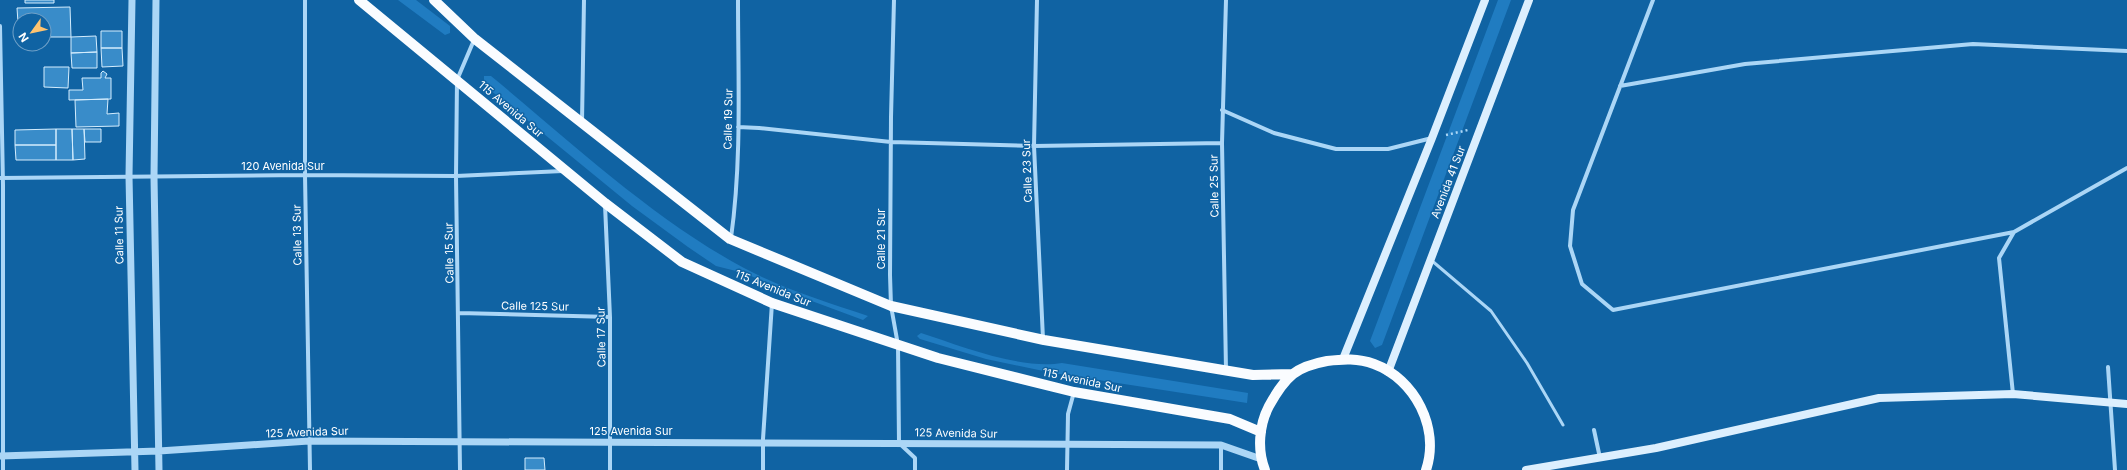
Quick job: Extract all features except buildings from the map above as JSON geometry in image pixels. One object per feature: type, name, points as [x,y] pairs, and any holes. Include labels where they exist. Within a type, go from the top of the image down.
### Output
[{"type":"main road","name":"115 Avenida Sur","points":[[359,0],[605,203],[682,262],[772,303],[938,358],[1074,392],[1230,419],[1261,432]]},
{"type":"main road","points":[[434,0],[474,39],[582,125],[730,238],[891,306],[1044,340],[1253,375],[1293,374],[1316,364],[1343,359],[1375,364],[1400,378],[1418,399],[1429,428],[1430,458],[1426,470]]},
{"type":"main road","points":[[1343,359],[1432,138],[1484,0]]},
{"type":"main road","name":"Avenida 41 Sur","points":[[1388,372],[1528,0]]},
{"type":"main road","points":[[1265,470],[1261,459],[1261,432],[1264,416],[1277,392],[1293,374]]},
{"type":"main road","points":[[1526,470],[1600,459],[1656,448],[1879,398],[2012,394],[2127,404]]},
{"type":"street","name":"Calle 11 Sur","points":[[132,0],[129,176],[135,470]]},
{"type":"street","points":[[156,0],[154,176],[160,451],[159,470]]},
{"type":"street","name":"Calle 13 Sur","points":[[305,0],[305,175],[310,470]]},
{"type":"street","points":[[582,125],[584,0]]},
{"type":"street","name":"Calle 19 Sur","points":[[730,238],[734,212],[738,127],[738,0]]},
{"type":"street","name":"Calle 21 Sur","points":[[894,0],[891,142],[891,306],[898,346],[899,443]]},
{"type":"street","name":"Calle 23 Sur","points":[[1037,0],[1034,146],[1044,340]]},
{"type":"street","name":"Calle 25 Sur","points":[[1226,0],[1222,110],[1226,371]]},
{"type":"street","points":[[1653,0],[1573,210],[1570,246],[1582,284],[1613,310],[2014,232],[2127,168]]},
{"type":"street","points":[[0,26],[2,178],[2,456],[4,470]]},
{"type":"street","name":"Calle 15 Sur","points":[[460,470],[456,176],[457,80],[474,39]]},
{"type":"street","points":[[1620,86],[1745,64],[1973,44],[2127,51]]},
{"type":"street","points":[[1222,110],[1274,133],[1336,149],[1388,149],[1432,138]]},
{"type":"street","points":[[738,127],[891,142],[1034,146],[1222,143]]},
{"type":"street","name":"120 Avenida Sur","points":[[2,178],[305,175],[456,176],[565,170]]},
{"type":"street","name":"Calle 17 Sur","points":[[605,203],[610,317],[610,470]]},
{"type":"street","points":[[2012,394],[1999,258],[2014,232]]},
{"type":"street","points":[[763,470],[763,444],[772,303]]},
{"type":"street","name":"Calle 125 Sur","points":[[459,313],[610,317]]},
{"type":"street","points":[[2108,367],[2115,470]]},
{"type":"street","points":[[1067,470],[1066,445],[1068,414],[1074,392]]},
{"type":"street","points":[[1594,430],[1600,459]]},
{"type":"street","name":"125 Avenida Sur","points":[[2,456],[160,451],[309,442],[610,442],[763,444],[899,443],[1221,445],[1261,459]]},
{"type":"street","points":[[899,443],[915,458],[915,470]]},
{"type":"street","points":[[1221,445],[1221,470]]},
{"type":"lane","points":[[1430,260],[1491,311],[1527,363],[1563,425]]},
{"type":"path","points":[[1432,138],[1480,127]]},
{"type":"shaded area","points":[[398,0],[416,0],[450,26],[450,33],[445,35]]},
{"type":"shaded area","points":[[1498,0],[1511,0],[1382,345],[1375,348],[1370,341]]},
{"type":"shaded area","points":[[484,76],[491,76],[613,178],[677,227],[710,248],[759,276],[805,295],[868,316],[863,320],[801,297],[744,273],[716,266],[632,206],[484,85]]},
{"type":"shaded area","points":[[921,333],[991,356],[1010,360],[1028,363],[1062,363],[1248,393],[1247,403],[1053,373],[986,359],[920,339],[917,336]]}]
